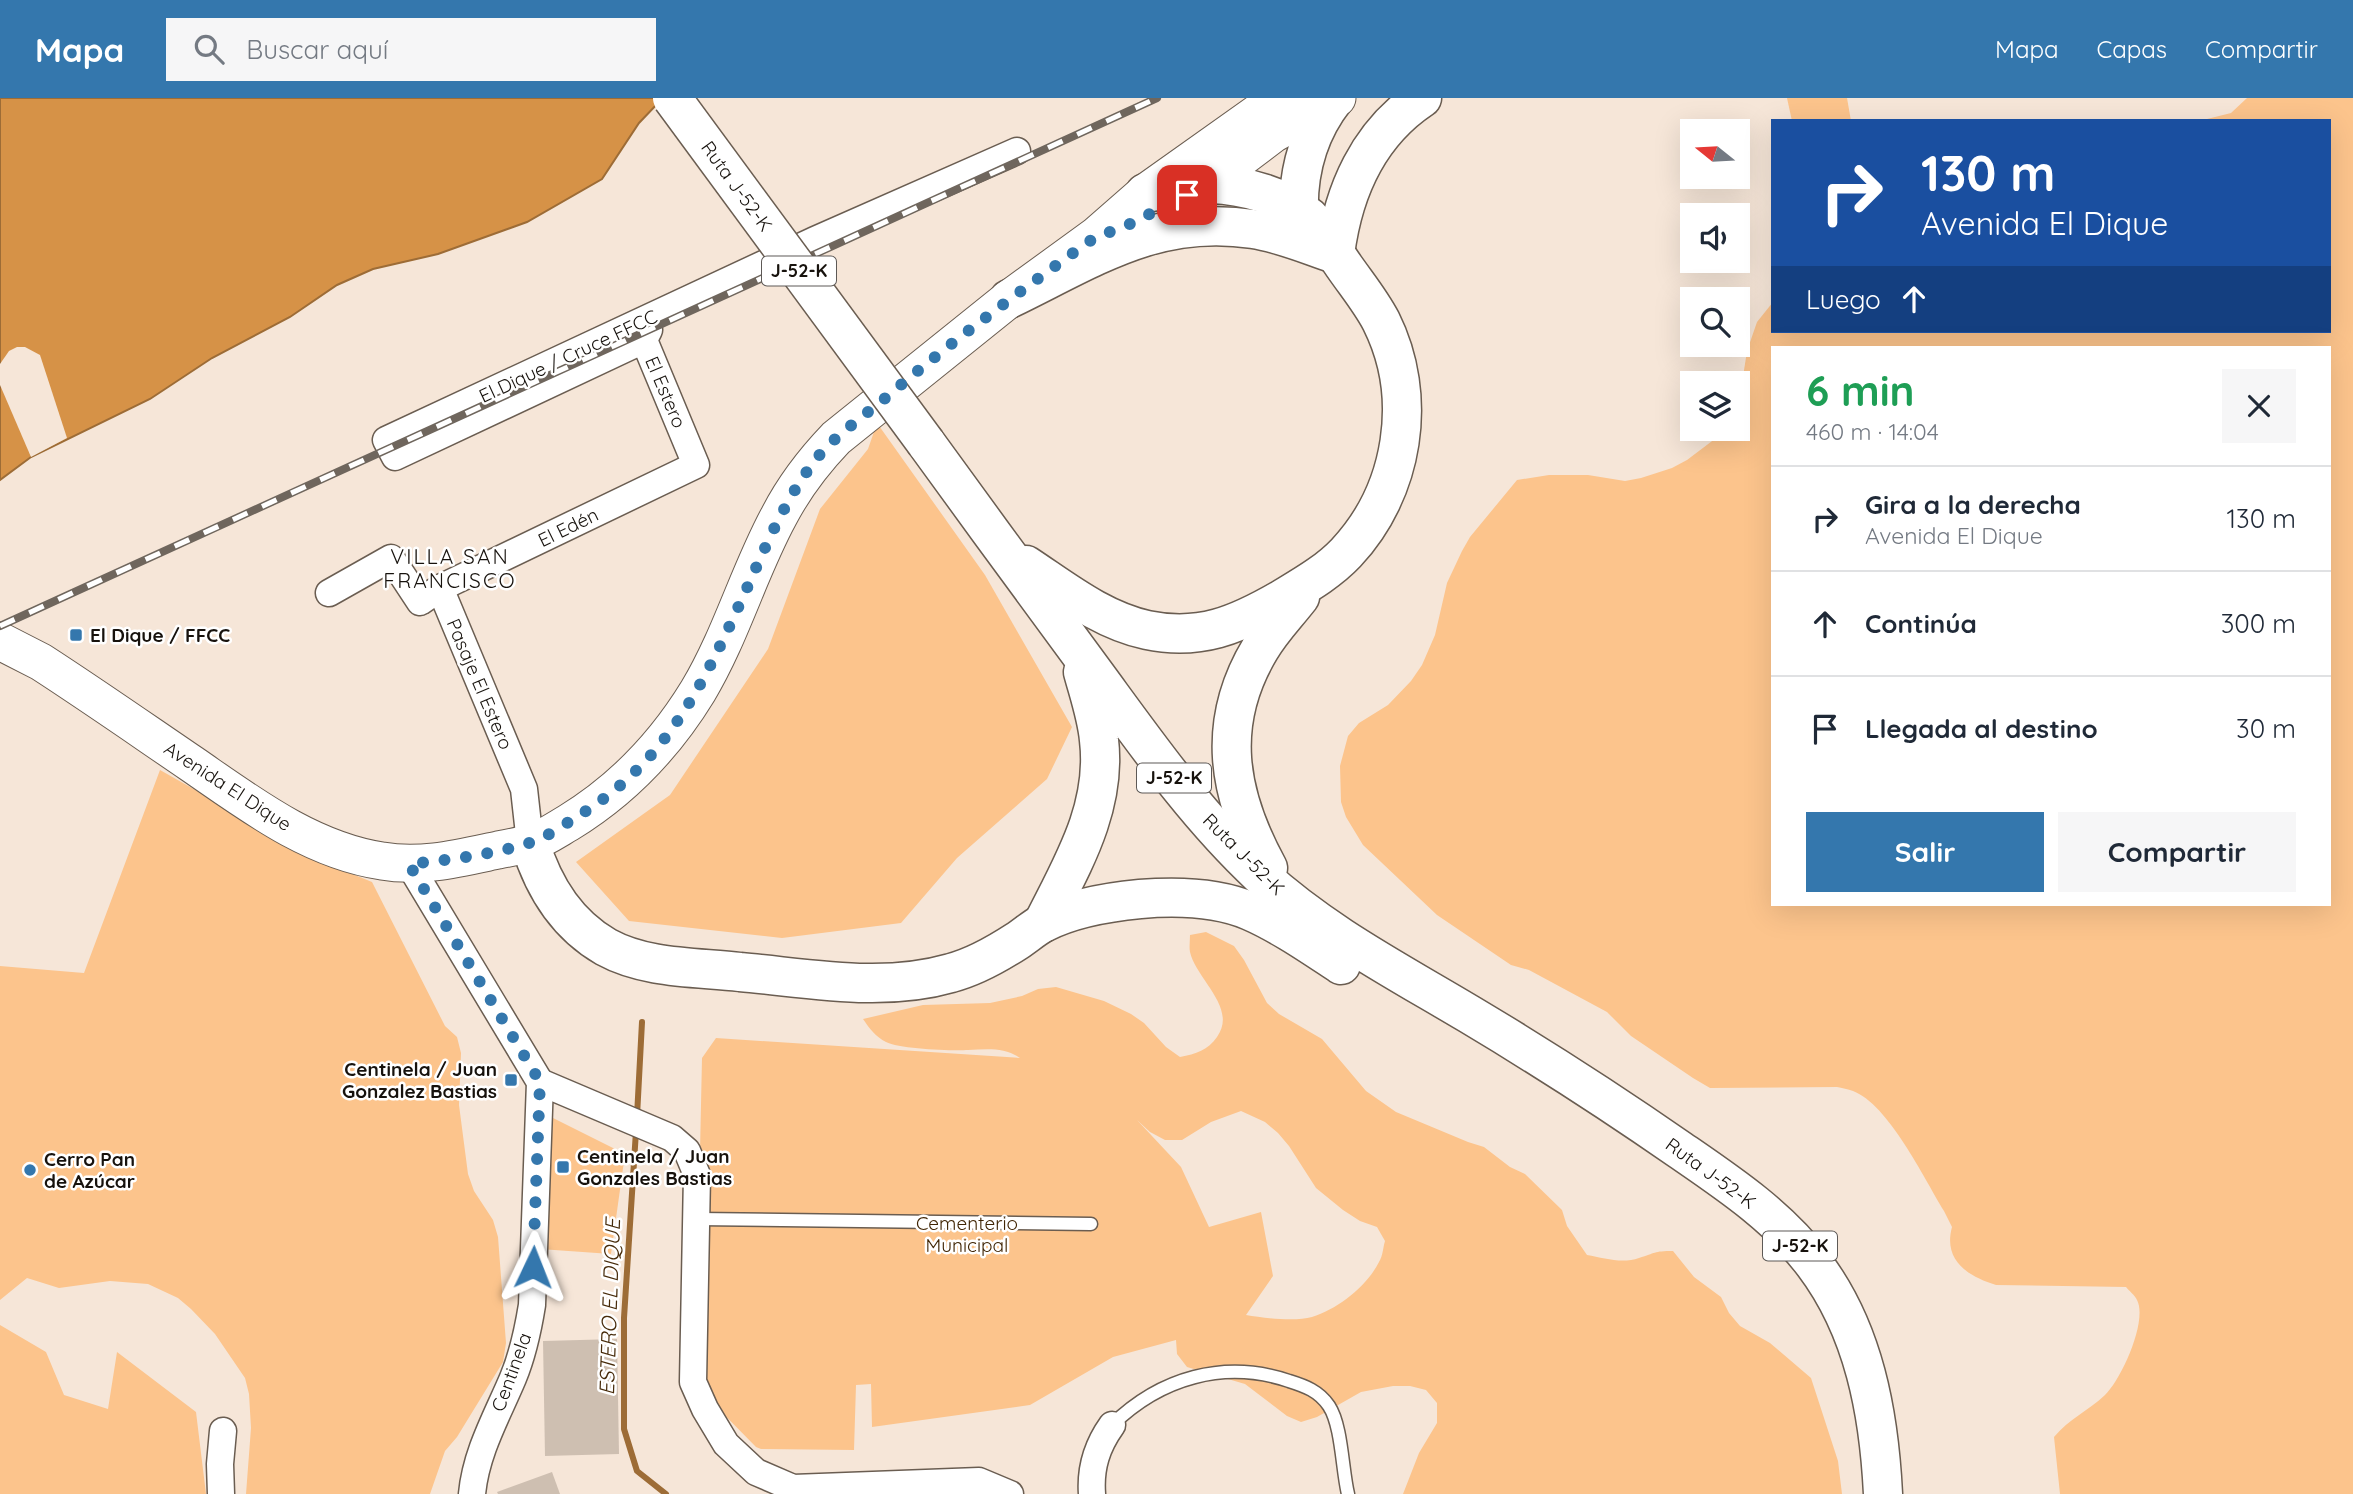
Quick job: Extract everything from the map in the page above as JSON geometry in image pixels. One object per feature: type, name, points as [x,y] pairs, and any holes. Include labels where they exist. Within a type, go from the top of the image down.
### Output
[{"type":"main road","name":"Ruta J-52-K","points":[[672,98],[1140,735],[1215,830],[1283,894],[1348,943],[1509,1038],[1691,1157],[1774,1219],[1815,1266],[1847,1320],[1860,1353],[1877,1423],[1883,1494]]},
{"type":"main road","name":"Avenida El Dique","points":[[0,641],[41,662],[286,827],[360,856],[409,864],[464,858],[530,843],[562,826],[608,795],[641,766],[671,732],[699,690],[778,517],[798,484],[836,438],[1009,299],[1097,236],[1145,193],[1283,98]]},
{"type":"main road","points":[[1312,235],[1299,185],[1309,142],[1335,98]]},
{"type":"main road","points":[[1097,236],[1122,228],[1208,183],[1273,134],[1335,98]]},
{"type":"main road","points":[[1009,299],[1111,248],[1158,231],[1207,225],[1312,235],[1345,204],[1353,180],[1365,158],[1397,118],[1422,98]]},
{"type":"main road","points":[[1004,550],[1107,617],[1148,630],[1194,633],[1240,622],[1311,582],[1344,555],[1361,536],[1386,493],[1394,470],[1402,421],[1402,396],[1391,345],[1368,299],[1312,235],[1258,193],[1208,183],[1145,193]]},
{"type":"main road","points":[[1283,894],[1253,841],[1237,799],[1232,766],[1232,733],[1241,690],[1260,649],[1311,582]]},
{"type":"main road","points":[[1043,923],[1085,839],[1098,790],[1101,765],[1096,718],[1077,650]]},
{"type":"main road","points":[[530,843],[545,884],[571,919],[605,946],[645,962],[854,983],[890,983],[953,973],[988,958],[1043,923],[1088,908],[1141,899],[1201,900],[1230,905],[1267,920],[1370,983],[1462,1033],[1587,1087]]},
{"type":"street","name":"El Dique / Cruce FFCC","points":[[645,330],[386,440],[395,457],[645,330],[815,240],[1017,150]]},
{"type":"street","name":"El Estero","points":[[645,330],[696,465]]},
{"type":"street","name":"El Edén","points":[[440,589],[696,465]]},
{"type":"street","points":[[329,593],[391,558],[420,602],[440,589]]},
{"type":"street","name":"Pasaje El Estero","points":[[440,589],[523,789],[530,843]]},
{"type":"street","points":[[409,864],[540,1082],[672,1138],[687,1152],[695,1167],[697,1219],[693,1382],[726,1444],[756,1472],[796,1491],[979,1481],[1010,1494]]},
{"type":"street","name":"Centinela","points":[[472,1494],[477,1465],[528,1331],[532,1305],[540,1082]]},
{"type":"street","points":[[1092,1494],[1096,1453],[1112,1424]]},
{"type":"street","points":[[221,1494],[223,1431]]},
{"type":"lane","points":[[697,1219],[1091,1224]]},
{"type":"lane","points":[[1112,1424],[1154,1391],[1191,1376],[1235,1371],[1278,1377],[1309,1388],[1327,1403],[1338,1426],[1342,1468],[1348,1494]]},
{"type":"green space","points":[[1787,98],[1847,98],[1851,119],[1792,119]]},
{"type":"green space","points":[[2247,98],[2353,98],[2353,1494],[2060,1494],[2054,1437],[2105,1395],[2125,1364],[2136,1335],[2139,1309],[2136,1298],[2126,1287],[1996,1285],[1976,1277],[1954,1257],[1950,1239],[1952,1227],[1904,1144],[1892,1126],[1866,1099],[1853,1091],[1837,1087],[1710,1088],[1631,1036],[1607,1012],[1529,970],[1511,965],[1437,915],[1363,845],[1346,817],[1341,802],[1340,766],[1348,736],[1359,723],[1388,705],[1422,665],[1435,635],[1447,583],[1462,551],[1470,537],[1517,480],[1549,475],[1588,475],[1625,481],[1672,468],[1712,441],[1750,441],[1750,371],[1744,371],[1746,357],[1750,357],[1750,342],[1757,322],[1771,304],[1771,333],[2331,333],[2331,119],[2207,119],[2231,113]]},
{"type":"green space","points":[[877,423],[985,575],[1072,727],[1047,779],[957,858],[901,923],[782,938],[629,921],[576,862],[670,795],[768,649],[820,509],[868,449]]},
{"type":"green space","points":[[160,770],[308,856],[372,882],[445,1026],[457,1037],[461,1053],[459,1105],[468,1174],[474,1191],[493,1220],[498,1237],[506,1343],[503,1362],[457,1437],[445,1451],[430,1494],[246,1494],[251,1428],[245,1378],[215,1334],[178,1298],[148,1284],[110,1281],[59,1288],[27,1278],[0,1300],[0,966],[84,973]]},
{"type":"green space","name":"Cementerio Municipal","points":[[1206,932],[1234,946],[1267,1003],[1279,1014],[1322,1039],[1366,1091],[1396,1112],[1484,1147],[1510,1167],[1525,1174],[1562,1210],[1567,1226],[1587,1255],[1626,1260],[1673,1251],[1694,1277],[1721,1297],[1740,1326],[1770,1343],[1811,1378],[1838,1461],[1842,1494],[1403,1494],[1419,1453],[1437,1423],[1437,1403],[1426,1390],[1393,1386],[1361,1392],[1317,1417],[1301,1422],[1287,1416],[1245,1384],[1187,1367],[1177,1354],[1176,1340],[1113,1357],[1030,1405],[872,1427],[871,1384],[856,1385],[854,1450],[756,1447],[695,1385],[702,1058],[716,1038],[1020,1058],[996,1050],[938,1050],[893,1044],[876,1035],[863,1019],[923,1005],[990,1003],[1022,996],[1038,989],[1056,987],[1104,1001],[1131,1014],[1144,1023],[1166,1047],[1180,1057],[1186,1056],[1210,1045],[1222,1026],[1219,1004],[1190,952],[1190,935]],"holes":[[[1241,1111],[1265,1122],[1289,1146],[1316,1188],[1360,1221],[1377,1227],[1385,1241],[1380,1260],[1367,1280],[1351,1296],[1312,1317],[1288,1319],[1246,1315],[1273,1276],[1261,1212],[1209,1227],[1181,1167],[1137,1120],[1150,1132],[1165,1140],[1182,1140],[1211,1122]]]},
{"type":"green space","points":[[543,1113],[625,1154],[611,1254],[540,1249]]},
{"type":"green space","points":[[0,1325],[46,1352],[64,1395],[108,1409],[117,1352],[196,1412],[206,1494],[0,1494]]},
{"type":"shaded area","points":[[0,98],[666,98],[639,123],[602,179],[527,222],[438,254],[373,269],[337,285],[290,317],[212,358],[150,399],[31,457],[0,480]]},
{"type":"pier","points":[[25,347],[40,355],[67,438],[31,457],[0,385],[0,364],[9,351]]},
{"type":"building","points":[[617,1339],[619,1454],[545,1456],[543,1341]]},
{"type":"building","points":[[552,1472],[560,1494],[497,1492]]},
{"type":"waterway","name":"ESTERO EL DIQUE","points":[[637,1116],[642,1022]]},
{"type":"waterway","name":"ESTERO EL DIQUE","points":[[636,1131],[624,1318],[624,1429],[637,1471],[666,1494]]},
{"type":"railway","points":[[0,626],[1157,98]]},
{"type":"place","name":"El Dique / FFCC","points":[[76,635]]},
{"type":"place","name":"Centinela / Juan Gonzalez Bastias","points":[[511,1080]]},
{"type":"place","name":"Centinela / Juan Gonzales Bastias","points":[[563,1167]]},
{"type":"place","name":"Cerro Pan de Azúcar","points":[[30,1170]]},
{"type":"district","name":"VILLA SAN FRANCISCO","points":[[450,569]]},
{"type":"route","points":[[533,1267],[540,1082],[409,864],[464,858],[530,843],[593,807],[616,789],[671,732],[699,690],[778,517],[808,470],[836,438],[1009,299],[1097,236],[1122,228],[1187,195]]}]
